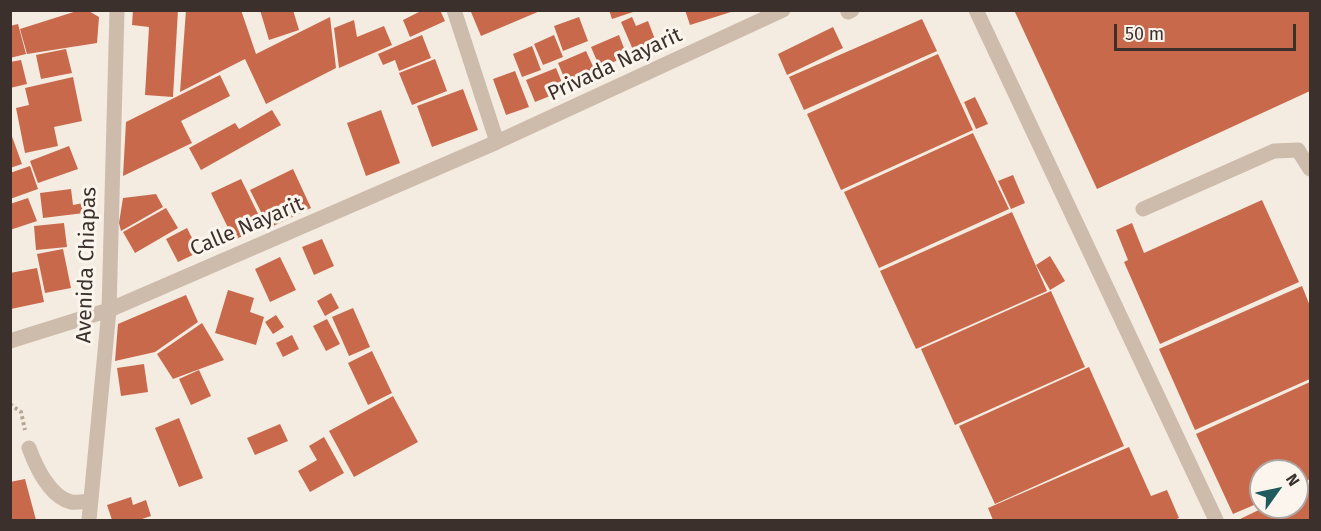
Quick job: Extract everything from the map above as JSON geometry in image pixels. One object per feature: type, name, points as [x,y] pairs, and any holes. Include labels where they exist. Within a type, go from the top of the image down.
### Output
[{"type":"street","name":"Avenida Chiapas","points":[[89,520],[109,310],[117,10]]},
{"type":"street","points":[[454,10],[497,142]]},
{"type":"street","name":"Privada Nayarit","points":[[497,142],[783,10]]},
{"type":"street","points":[[976,10],[1216,520]]},
{"type":"street","name":"Calle Nayarit","points":[[10,341],[109,310],[497,142]]},
{"type":"street","points":[[1143,209],[1274,151],[1298,150],[1311,169]]},
{"type":"street","points":[[29,448],[36,465],[56,493],[73,502],[91,501]]},
{"type":"path","points":[[10,404],[23,417],[29,448]]},
{"type":"building","points":[[80,10],[87,10],[99,17],[97,43],[27,54],[20,29]]},
{"type":"building","points":[[133,10],[178,10],[173,97],[145,95],[149,27],[132,25]]},
{"type":"building","points":[[186,10],[241,10],[256,54],[330,17],[336,68],[266,104],[245,59],[180,92]]},
{"type":"building","points":[[260,10],[293,10],[299,30],[269,40]]},
{"type":"building","points":[[423,10],[440,10],[445,21],[410,37],[403,20]]},
{"type":"building","points":[[476,10],[540,11],[481,36],[471,12]]},
{"type":"building","points":[[609,10],[636,10],[636,11],[612,19]]},
{"type":"building","points":[[685,10],[734,10],[734,11],[690,25]]},
{"type":"building","points":[[1014,10],[1310,10],[1310,91],[1097,189]]},
{"type":"building","points":[[579,17],[588,41],[563,51],[554,26]]},
{"type":"building","points":[[632,17],[636,26],[648,21],[656,42],[634,52],[621,22]]},
{"type":"building","points":[[922,19],[937,51],[804,110],[789,77]]},
{"type":"building","points":[[354,20],[357,37],[384,26],[392,45],[339,68],[334,28]]},
{"type":"building","points":[[18,24],[26,54],[10,58],[10,26]]},
{"type":"building","points":[[833,27],[843,48],[787,75],[778,54]]},
{"type":"building","points":[[422,35],[431,58],[399,71],[395,60],[383,65],[378,54]]},
{"type":"building","points":[[554,35],[563,57],[543,65],[534,44]]},
{"type":"building","points":[[619,35],[627,56],[600,68],[591,47]]},
{"type":"building","points":[[532,46],[541,70],[522,77],[513,54]]},
{"type":"building","points":[[66,49],[72,73],[41,79],[36,55]]},
{"type":"building","points":[[586,51],[597,75],[568,87],[558,63]]},
{"type":"building","points":[[938,54],[973,130],[841,190],[807,114]]},
{"type":"building","points":[[435,59],[447,91],[412,105],[399,73]]},
{"type":"building","points":[[21,60],[27,84],[10,88],[10,62]]},
{"type":"building","points":[[556,68],[565,90],[535,102],[526,80]]},
{"type":"building","points":[[515,71],[529,107],[506,115],[493,79]]},
{"type":"building","points":[[220,75],[230,96],[181,121],[192,143],[123,176],[126,122]]},
{"type":"building","points":[[73,77],[82,121],[54,127],[58,146],[25,153],[16,108],[29,105],[25,88]]},
{"type":"building","points":[[463,89],[478,130],[432,147],[417,106]]},
{"type":"building","points":[[975,97],[988,124],[976,129],[964,102]]},
{"type":"building","points":[[272,110],[281,125],[201,170],[189,148],[235,123],[239,129]]},
{"type":"building","points":[[381,110],[400,163],[366,176],[347,123]]},
{"type":"building","points":[[10,131],[22,164],[10,168]]},
{"type":"building","points":[[973,133],[1009,209],[879,268],[844,192]]},
{"type":"building","points":[[69,146],[78,169],[38,183],[30,161]]},
{"type":"building","points":[[30,166],[38,189],[10,199],[10,173]]},
{"type":"building","points":[[293,169],[311,208],[269,228],[250,190]]},
{"type":"building","points":[[1013,175],[1025,203],[1011,209],[998,181]]},
{"type":"building","points":[[241,179],[264,226],[234,240],[211,193]]},
{"type":"building","points":[[71,189],[73,205],[83,203],[84,213],[43,218],[40,193]]},
{"type":"building","points":[[156,194],[163,207],[121,231],[119,223],[123,198]]},
{"type":"building","points":[[28,198],[37,221],[10,230],[10,204]]},
{"type":"building","points":[[1262,200],[1299,282],[1160,344],[1124,262],[1128,260],[1116,230],[1132,223],[1144,253]]},
{"type":"building","points":[[166,208],[178,228],[135,253],[123,232]]},
{"type":"building","points":[[1012,212],[1047,291],[916,349],[880,271]]},
{"type":"building","points":[[64,223],[67,247],[36,250],[34,226]]},
{"type":"building","points":[[187,228],[199,252],[178,262],[166,239]]},
{"type":"building","points":[[322,239],[334,266],[314,275],[302,247]]},
{"type":"building","points":[[63,249],[71,288],[45,293],[37,254]]},
{"type":"building","points":[[1050,256],[1065,281],[1050,290],[1036,265]]},
{"type":"building","points":[[280,257],[296,290],[270,302],[255,269]]},
{"type":"building","points":[[37,268],[44,302],[11,309],[10,273]]},
{"type":"building","points":[[1302,286],[1310,306],[1310,379],[1195,430],[1159,349]]},
{"type":"building","points":[[228,290],[254,298],[250,312],[264,317],[256,345],[215,333]]},
{"type":"building","points":[[1051,291],[1085,367],[955,425],[921,349]]},
{"type":"building","points":[[331,293],[339,308],[325,316],[317,301]]},
{"type":"building","points":[[186,295],[198,322],[155,352],[115,361],[118,324]]},
{"type":"building","points":[[353,308],[370,347],[349,356],[332,317]]},
{"type":"building","points":[[276,315],[284,327],[273,334],[265,322]]},
{"type":"building","points":[[327,319],[340,344],[326,351],[313,326]]},
{"type":"building","points":[[202,323],[224,360],[173,379],[157,354]]},
{"type":"building","points":[[292,335],[299,349],[283,357],[276,343]]},
{"type":"building","points":[[372,351],[392,393],[368,405],[348,363]]},
{"type":"building","points":[[144,364],[148,392],[121,396],[117,368]]},
{"type":"building","points":[[1089,367],[1124,446],[995,504],[959,426]]},
{"type":"building","points":[[199,370],[211,396],[191,405],[179,379]]},
{"type":"building","points":[[1310,382],[1310,479],[1309,459],[1249,459],[1249,507],[1233,514],[1196,434]]},
{"type":"building","points":[[393,396],[418,442],[354,477],[329,431]]},
{"type":"building","points":[[179,418],[203,478],[179,487],[155,428]]},
{"type":"building","points":[[280,424],[288,441],[255,455],[247,438]]},
{"type":"building","points":[[324,437],[344,473],[310,492],[298,471],[317,460],[309,446]]},
{"type":"building","points":[[1129,447],[1151,496],[1167,490],[1179,518],[1174,520],[993,520],[988,508]]},
{"type":"building","points":[[25,479],[36,520],[10,520],[10,482]]},
{"type":"building","points":[[1309,486],[1310,520],[1238,520],[1249,515],[1249,519],[1309,519]]},
{"type":"building","points":[[131,497],[133,505],[146,500],[151,516],[139,520],[112,520],[107,505]]}]
